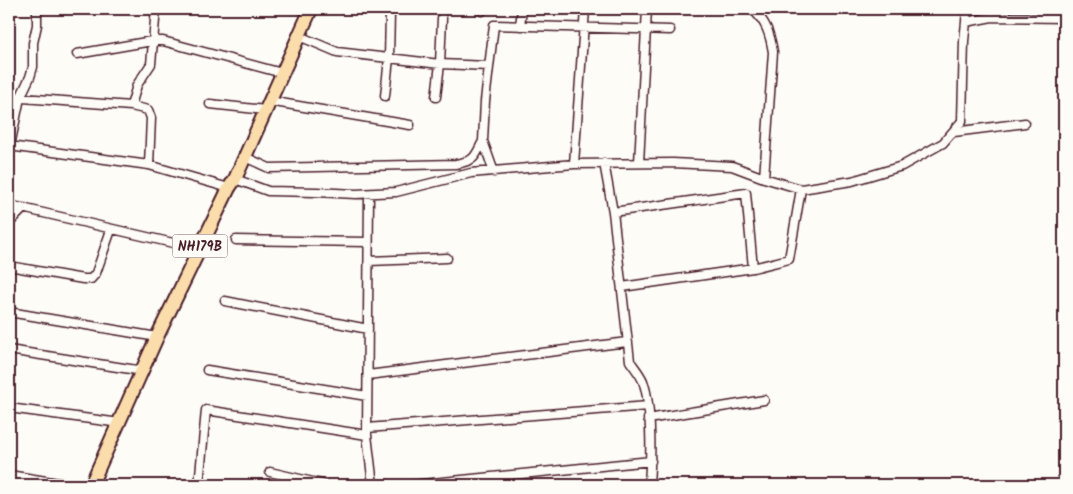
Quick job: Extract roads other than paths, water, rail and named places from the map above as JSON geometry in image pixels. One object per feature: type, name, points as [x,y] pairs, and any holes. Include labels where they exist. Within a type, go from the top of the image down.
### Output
[{"type":"highway","name":"NH179B","points":[[91,485],[199,249],[245,157],[311,9]]},
{"type":"street","points":[[37,9],[37,25],[33,43],[33,67],[20,98],[10,146],[149,165],[268,191],[368,194],[396,192],[470,173],[574,164],[639,163],[732,166],[801,189],[852,181],[902,166],[943,143],[962,121],[964,41],[967,9]]},
{"type":"street","points":[[130,106],[137,85],[151,64],[156,9]]},
{"type":"street","points":[[520,26],[522,9]]},
{"type":"street","points":[[574,164],[585,9]]},
{"type":"street","points":[[639,163],[647,9]]},
{"type":"street","points":[[752,9],[761,17],[766,26],[771,38],[772,52],[764,178]]},
{"type":"street","points":[[385,96],[389,58],[390,13]]},
{"type":"street","points":[[966,22],[992,17],[1064,18]]},
{"type":"street","points":[[436,97],[442,18]]},
{"type":"street","points":[[245,157],[270,168],[456,164],[471,161],[477,156],[483,141],[485,101],[494,25],[670,30]]},
{"type":"street","points":[[299,36],[337,52],[440,64],[489,66]]},
{"type":"street","points":[[77,54],[152,41],[175,43],[282,73]]},
{"type":"street","points":[[9,97],[144,108],[151,113],[149,165]]},
{"type":"street","points":[[210,104],[267,106],[410,125]]},
{"type":"street","points":[[954,132],[1025,123]]},
{"type":"street","points":[[483,141],[494,172]]},
{"type":"street","points":[[604,163],[613,212],[630,361],[642,380],[648,406],[651,461],[649,485]]},
{"type":"street","points":[[622,287],[753,268],[789,258],[801,189]]},
{"type":"street","points":[[613,212],[746,193],[753,268]]},
{"type":"street","points":[[368,194],[367,431],[373,485]]},
{"type":"street","points":[[9,205],[199,249]]},
{"type":"street","points":[[9,224],[24,208]]},
{"type":"street","points":[[9,266],[91,279],[96,273],[111,230]]},
{"type":"street","points":[[236,240],[367,242]]},
{"type":"street","points":[[369,261],[447,258]]},
{"type":"street","points":[[225,301],[368,329]]},
{"type":"street","points":[[9,312],[158,337]]},
{"type":"street","points":[[368,375],[627,342]]},
{"type":"street","points":[[9,350],[143,370]]},
{"type":"street","points":[[207,370],[367,396]]},
{"type":"street","points":[[648,418],[764,400]]},
{"type":"street","points":[[200,485],[206,410],[367,431],[648,406]]},
{"type":"street","points":[[9,408],[120,424]]},
{"type":"street","points":[[412,485],[651,461]]},
{"type":"street","points":[[270,472],[326,485]]},
{"type":"street","points":[[9,475],[71,485]]}]
